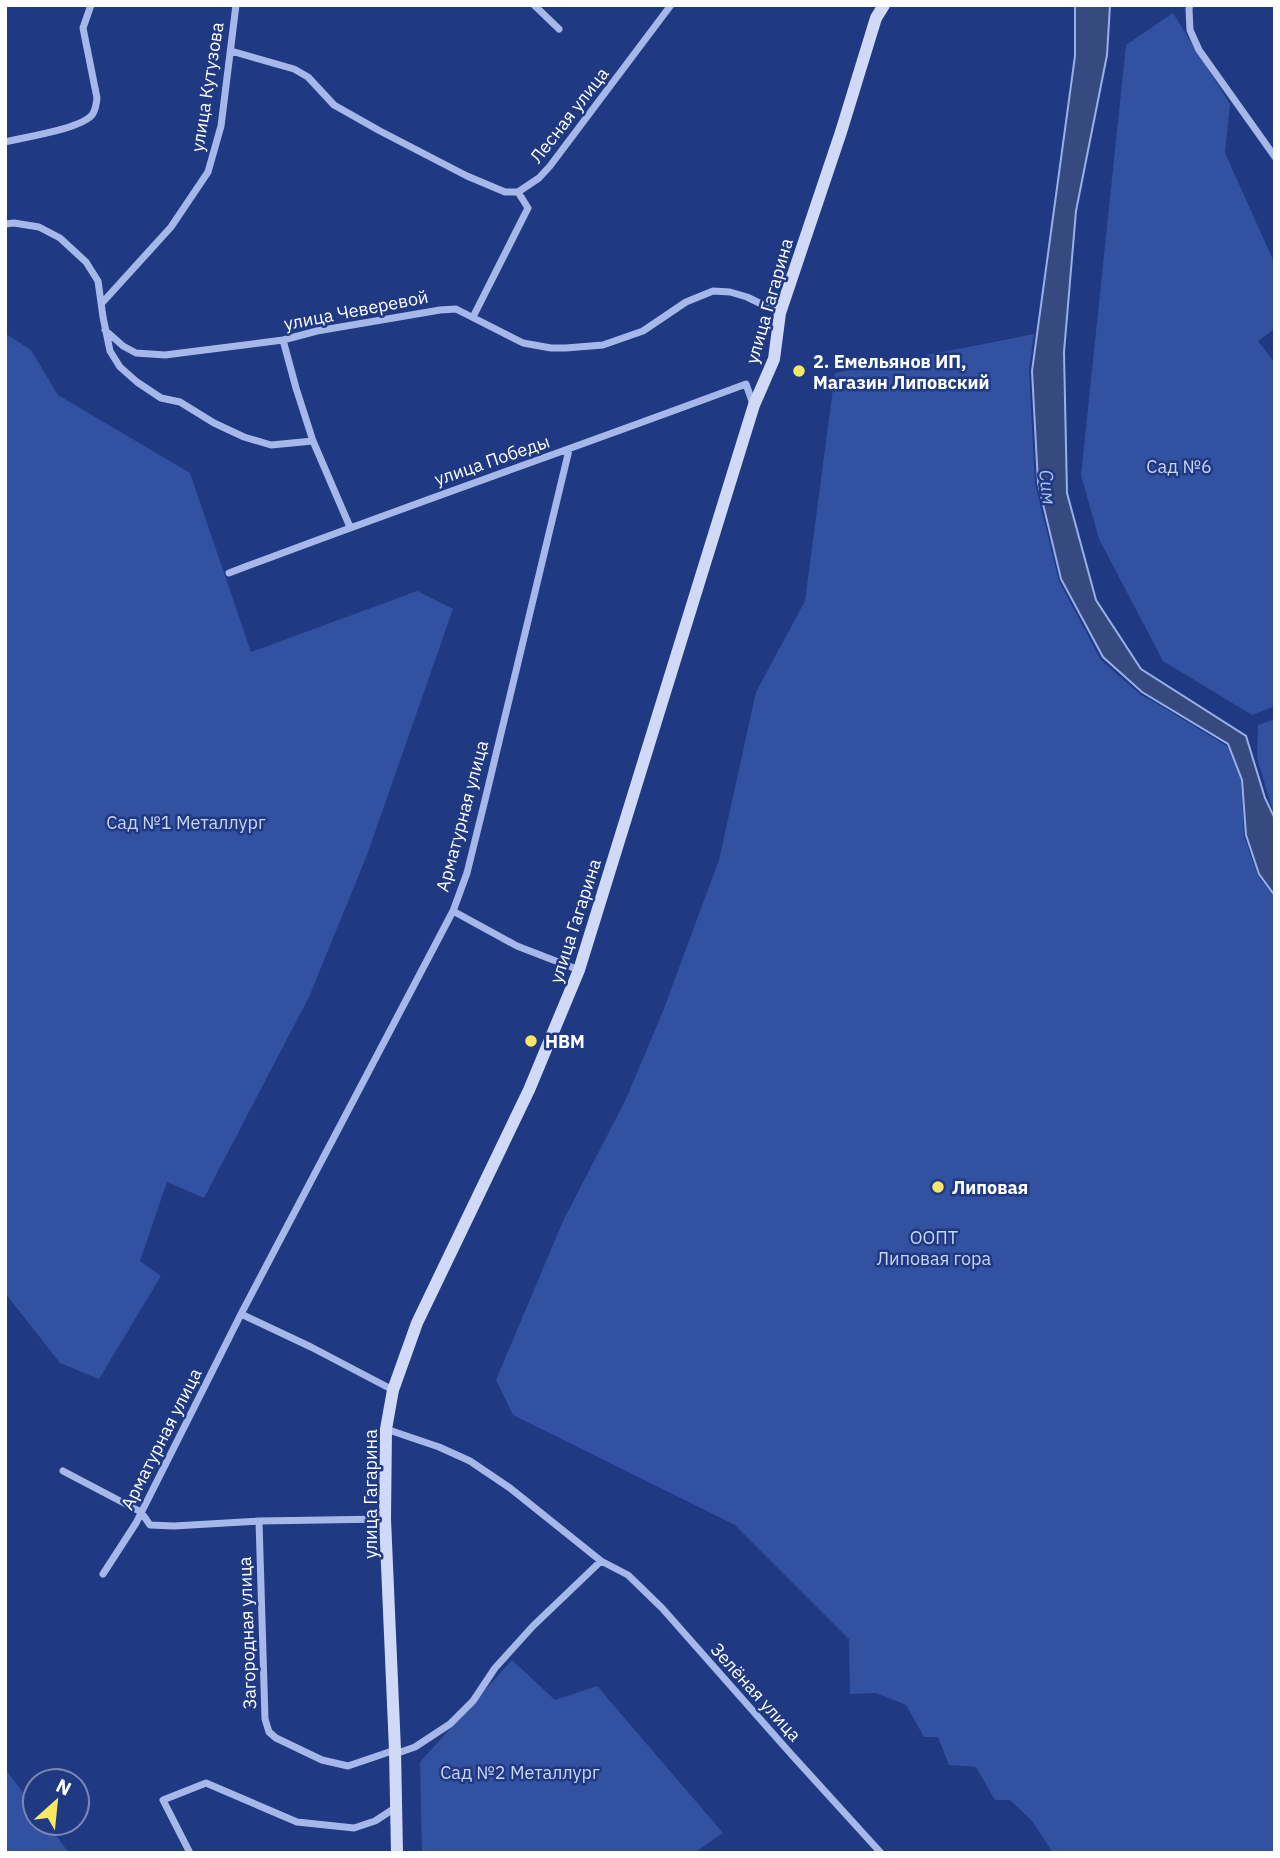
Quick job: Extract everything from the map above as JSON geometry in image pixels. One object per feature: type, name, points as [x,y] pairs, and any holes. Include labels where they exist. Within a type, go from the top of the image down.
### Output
[{"type":"street","points":[[5,142],[79,124],[92,116],[97,98],[83,27],[91,5]]},
{"type":"street","name":"улица Кутузова","points":[[102,303],[171,227],[208,172],[221,127],[236,5]]},
{"type":"street","points":[[534,5],[559,29]]},
{"type":"street","name":"Лесная улица","points":[[518,192],[539,178],[550,166],[671,5]]},
{"type":"street","name":"улица Гагарина","points":[[397,1853],[385,1519],[386,1429],[393,1390],[417,1324],[539,1067],[579,970],[754,405],[774,359],[780,313],[876,18],[884,5]]},
{"type":"street","points":[[1190,5],[1190,30],[1199,50],[1275,157]]},
{"type":"street","points":[[231,51],[294,69],[309,77],[334,105],[380,131],[467,176],[505,192],[518,192],[528,208],[473,317]]},
{"type":"street","points":[[5,224],[39,227],[61,238],[86,262],[98,281],[110,351],[120,367],[136,382],[161,397],[180,402],[214,423],[244,437],[271,444],[313,442]]},
{"type":"street","name":"улица Чеверевой","points":[[105,330],[123,346],[136,353],[164,355],[283,340],[317,331],[456,309],[523,343],[566,348],[603,345],[643,331],[686,302],[713,291],[747,297],[780,313]]},
{"type":"street","points":[[283,340],[313,442],[350,527]]},
{"type":"street","name":"улица Победы","points":[[229,573],[746,384],[754,405]]},
{"type":"street","name":"Арматурная улица","points":[[103,1574],[136,1522],[241,1314],[453,911],[467,873],[569,450]]},
{"type":"street","points":[[453,911],[517,946],[579,970]]},
{"type":"street","points":[[241,1314],[393,1390]]},
{"type":"street","name":"Зелёная улица","points":[[386,1429],[470,1461],[510,1488],[601,1561],[628,1575],[662,1608],[881,1853]]},
{"type":"street","points":[[63,1471],[141,1512],[150,1525],[385,1519]]},
{"type":"street","name":"Загородная улица","points":[[259,1521],[265,1719],[270,1732],[283,1742],[322,1760],[348,1766],[395,1752]]},
{"type":"street","points":[[395,1752],[415,1747],[450,1724],[473,1701],[495,1668],[533,1626],[601,1561]]},
{"type":"street","points":[[190,1853],[163,1800],[206,1783],[297,1822],[354,1828],[375,1821],[396,1807]]},
{"type":"green space","name":"Сад №6","points":[[1173,13],[1230,104],[1225,153],[1275,264],[1275,329],[1258,341],[1275,363],[1275,706],[1252,715],[1163,661],[1099,539],[1081,475],[1126,45]]},
{"type":"green space","name":"Сад №1 Металлург","points":[[5,333],[31,350],[58,395],[190,473],[251,652],[417,591],[453,609],[367,855],[309,997],[204,1198],[167,1182],[140,1261],[161,1276],[99,1379],[60,1363],[5,1293]]},
{"type":"green space","name":"ООПТ Липовая гора","points":[[1034,334],[1029,370],[1035,483],[1059,581],[1101,660],[1141,695],[1227,746],[1241,780],[1244,836],[1258,876],[1275,898],[1275,1853],[1053,1853],[1032,1821],[1010,1800],[995,1800],[976,1767],[949,1765],[938,1737],[924,1737],[906,1705],[876,1693],[850,1694],[849,1639],[735,1525],[513,1415],[496,1380],[563,1221],[626,1099],[663,1011],[719,860],[756,692],[805,601],[835,373]]},
{"type":"green space","points":[[1275,719],[1275,818],[1257,758],[1258,725]]},
{"type":"green space","name":"Сад №2 Металлург","points":[[512,1660],[555,1700],[597,1686],[723,1833],[694,1853],[422,1853],[420,1762]]},
{"type":"green space","points":[[5,1769],[21,1790],[21,1837],[57,1837],[69,1853],[5,1853]]},
{"type":"water","name":"Сим","points":[[1075,5],[1110,5],[1107,55],[1076,211],[1064,352],[1067,493],[1096,600],[1141,669],[1246,736],[1265,798],[1275,819],[1275,896],[1259,874],[1246,835],[1242,780],[1228,744],[1142,692],[1103,657],[1061,579],[1038,483],[1032,371],[1075,56]]},
{"type":"place","name":"2. Емельянов ИП, Магазин Липовский","points":[[799,371]]},
{"type":"place","name":"НВМ","points":[[531,1041]]},
{"type":"place","name":"Липовая","points":[[938,1187]]}]
